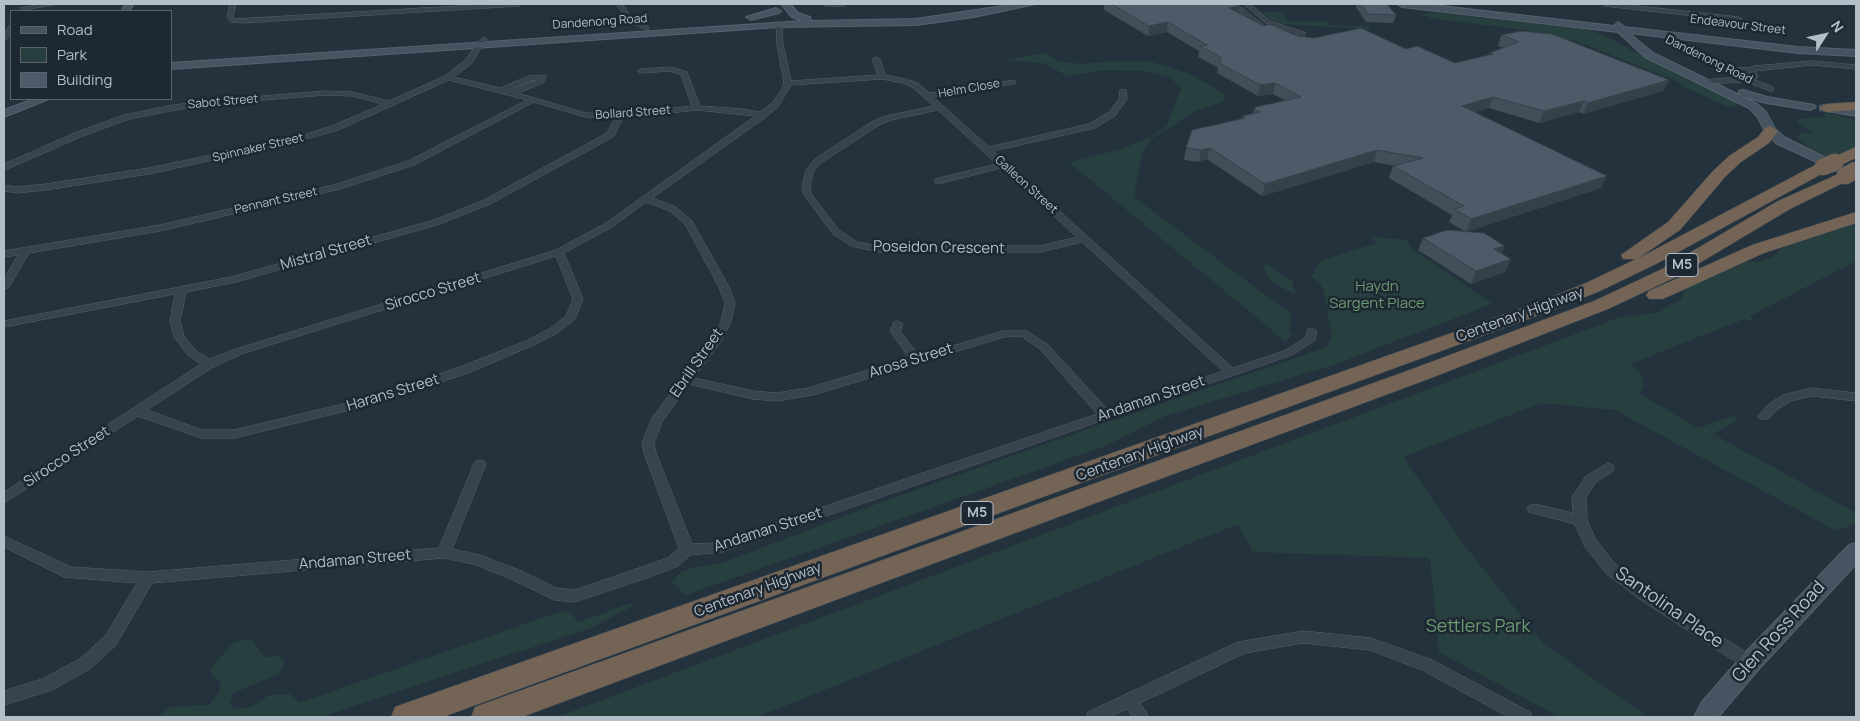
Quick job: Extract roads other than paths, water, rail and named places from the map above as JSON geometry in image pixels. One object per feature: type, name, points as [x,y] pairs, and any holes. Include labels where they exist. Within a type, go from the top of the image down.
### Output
[{"type":"highway","points":[[1826,108],[1856,106]]},
{"type":"highway","points":[[1546,306],[1554,293],[1618,262],[1667,232],[1701,198],[1719,174],[1735,159],[1764,140],[1767,126]]},
{"type":"highway","name":"Centenary Highway","points":[[486,717],[1593,308],[1645,285],[1784,205],[1843,170],[1856,152]]},
{"type":"highway","name":"Centenary Highway","points":[[406,717],[1546,306],[1622,274],[1843,170]]},
{"type":"highway","points":[[1512,338],[1530,341],[1586,323],[1632,305],[1743,255],[1856,217]]},
{"type":"main road","name":"Dandenong Road","points":[[632,28],[737,22],[781,12],[807,19],[912,17],[1004,4]]},
{"type":"main road","name":"Dandenong Road","points":[[172,66],[632,28],[781,12],[916,22],[1030,4]]},
{"type":"main road","points":[[1402,4],[1627,28]]},
{"type":"main road","points":[[1436,4],[1627,28]]},
{"type":"main road","points":[[1408,13],[1424,9],[1458,10]]},
{"type":"main road","points":[[781,12],[807,19]]},
{"type":"main road","points":[[1583,24],[1606,33],[1649,55]]},
{"type":"main road","name":"Dandenong Road","points":[[1627,28],[1628,38],[1649,55],[1708,81],[1757,98],[1810,107]]},
{"type":"main road","name":"Dandenong Road","points":[[1627,28],[1646,44],[1760,111],[1767,126],[1780,140],[1843,170]]},
{"type":"main road","name":"Endeavour Street","points":[[1627,28],[1798,50],[1856,53]]},
{"type":"main road","name":"Endeavour Street","points":[[1627,28],[1826,48],[1856,49]]},
{"type":"main road","points":[[1680,64],[1662,47],[1671,40],[1698,38]]},
{"type":"main road","name":"Dandenong Road","points":[[172,61],[483,41]]},
{"type":"main road","points":[[4,109],[28,100]]},
{"type":"main road","points":[[4,114],[40,100]]},
{"type":"main road","points":[[1767,126],[1779,112],[1810,107],[1856,113]]},
{"type":"main road","name":"Glen Ross Road","points":[[1706,717],[1710,709],[1750,663],[1856,551]]},
{"type":"street","points":[[23,8],[56,4]]},
{"type":"street","points":[[233,4],[230,17],[233,21],[425,7],[519,4]]},
{"type":"street","points":[[619,4],[632,28]]},
{"type":"street","points":[[826,4],[844,4]]},
{"type":"street","points":[[1234,4],[1251,19],[1279,34],[1293,38],[1303,35],[1299,30],[1287,28],[1262,18],[1246,4]]},
{"type":"street","points":[[1604,4],[1742,20]]},
{"type":"street","points":[[781,12],[780,44],[788,84]]},
{"type":"street","points":[[1279,34],[1278,30],[1287,28]]},
{"type":"street","name":"Spinnaker Street","points":[[4,188],[17,190],[46,187],[214,158],[335,128],[448,78],[468,62],[483,41]]},
{"type":"street","points":[[876,59],[882,77]]},
{"type":"street","points":[[1720,69],[1751,70],[1812,63],[1856,67]]},
{"type":"street","points":[[640,71],[671,69],[684,74],[696,108]]},
{"type":"street","points":[[1749,80],[1754,76],[1751,70]]},
{"type":"street","points":[[501,90],[532,78],[542,77],[540,81],[511,93]]},
{"type":"street","name":"Galleon Street","points":[[788,84],[882,77],[906,81],[940,107],[1231,372]]},
{"type":"street","name":"Bollard Street","points":[[448,78],[501,90],[585,115],[620,116],[696,108],[742,111],[763,115]]},
{"type":"street","points":[[1708,81],[1749,80],[1770,89]]},
{"type":"street","name":"Helm Close","points":[[927,96],[1012,82]]},
{"type":"street","name":"Sirocco Street","points":[[4,498],[209,364],[240,351],[559,252],[609,225],[763,115],[779,100],[788,84]]},
{"type":"street","points":[[988,150],[1092,126],[1112,114],[1123,99],[1123,92]]},
{"type":"street","name":"Sabot Street","points":[[4,166],[80,134],[127,117],[168,108],[202,103],[325,93],[352,94],[392,104]]},
{"type":"street","name":"Pennant Street","points":[[4,254],[160,228],[337,187],[411,163],[533,100]]},
{"type":"street","name":"Poseidon Crescent","points":[[940,107],[889,118],[876,123],[818,161],[809,172],[806,187],[808,195],[836,232],[854,244],[879,249],[1042,249],[1084,238]]},
{"type":"street","name":"Mistral Street","points":[[4,324],[232,280],[446,219],[488,202],[610,135],[620,116]]},
{"type":"street","points":[[938,181],[1004,166]]},
{"type":"street","name":"Ebrill Street","points":[[646,199],[673,209],[689,223],[724,287],[730,303],[726,322],[716,341],[656,421],[648,443],[650,453],[687,550]]},
{"type":"street","points":[[4,287],[25,251]]},
{"type":"street","name":"Harans Street","points":[[137,411],[201,434],[234,434],[371,401],[464,370],[530,343],[555,330],[571,317],[578,299],[559,252]]},
{"type":"street","points":[[181,291],[175,321],[179,337],[192,353],[209,364]]},
{"type":"street","points":[[898,324],[895,331],[916,360]]},
{"type":"street","name":"Andaman Street","points":[[4,541],[69,573],[148,578],[444,553],[475,559],[514,574],[554,594],[575,596],[661,567],[687,550],[717,548],[1299,348],[1310,340],[1312,331]]},
{"type":"street","name":"Arosa Street","points":[[686,380],[752,395],[777,396],[809,392],[1003,334],[1023,332],[1044,347],[1105,415]]},
{"type":"street","points":[[1764,416],[1774,406],[1787,398],[1812,392],[1856,397]]},
{"type":"street","points":[[444,553],[480,464]]},
{"type":"street","name":"Santolina Place","points":[[1608,468],[1591,479],[1579,497],[1580,520],[1590,543],[1611,569],[1643,594],[1750,663]]},
{"type":"street","points":[[1534,509],[1580,520]]},
{"type":"street","points":[[4,698],[46,685],[85,664],[111,640],[148,578]]},
{"type":"street","points":[[1094,717],[1243,647],[1303,637],[1371,644],[1427,665],[1524,717]]},
{"type":"street","points":[[1130,701],[1141,717]]},
{"type":"park label","name":"Haydn Sargent Place","points":[[1377,296]]},
{"type":"park label","name":"Settlers Park","points":[[1478,627]]}]
